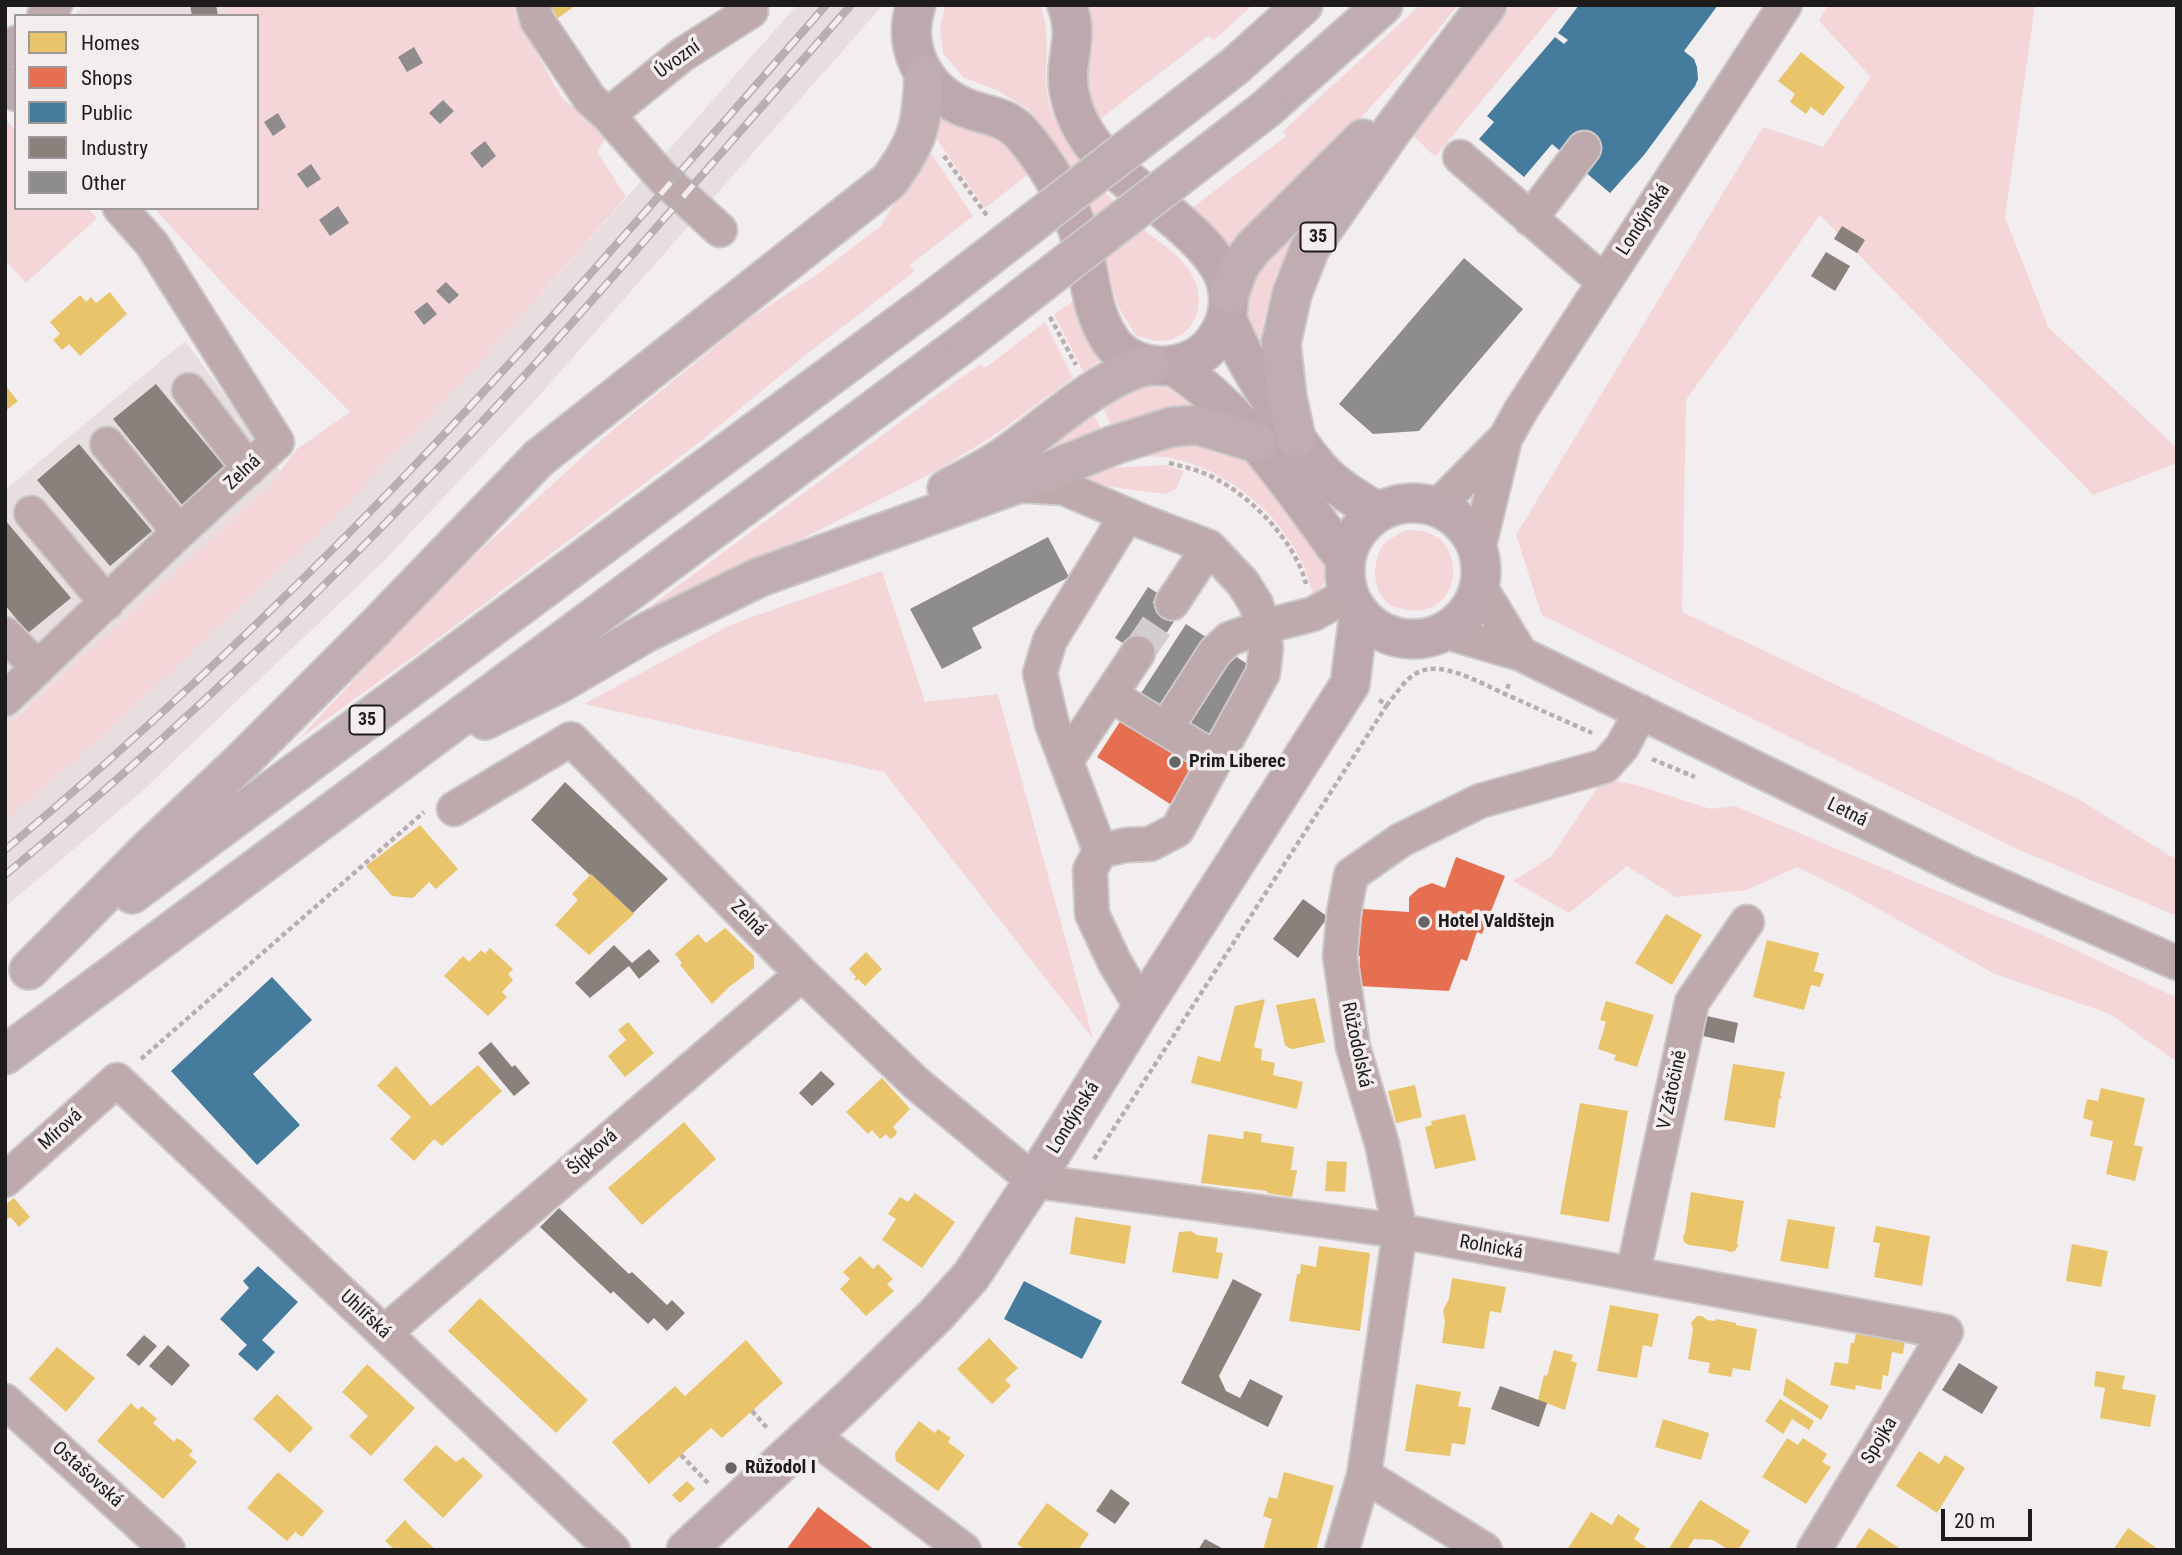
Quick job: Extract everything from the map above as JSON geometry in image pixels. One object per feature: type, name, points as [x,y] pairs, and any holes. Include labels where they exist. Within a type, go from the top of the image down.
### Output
[{"type":"highway","name":"35","points":[[17,979],[933,299],[1234,67],[1303,5]]},
{"type":"highway","points":[[5,1055],[965,342],[1266,109],[1382,5]]},
{"type":"highway","name":"35","points":[[1296,438],[1287,397],[1281,344],[1292,294],[1310,248],[1440,66],[1488,5]]},
{"type":"highway","name":"35","points":[[1228,306],[1239,267],[1252,249],[1382,119],[1440,66]]},
{"type":"highway","points":[[17,979],[242,761],[539,458],[889,181],[917,137],[923,112],[924,74]]},
{"type":"highway","points":[[851,543],[1002,459],[1118,376],[1131,369],[1162,365]]},
{"type":"highway","points":[[399,763],[560,683],[647,632],[760,578],[851,543],[1014,485],[1114,445],[1171,427],[1197,425],[1257,443]]},
{"type":"main road","points":[[1067,5],[1073,40],[1068,86],[1072,106],[1081,125],[1097,150],[1117,172],[1162,207],[1217,262],[1226,279],[1228,306],[1237,346],[1249,366],[1296,438],[1325,475],[1378,512]]},
{"type":"main road","points":[[910,10],[910,40],[924,74],[939,92],[959,105],[1003,120],[1020,131],[1049,171],[1069,209],[1080,239],[1096,310],[1112,344],[1128,356],[1162,365],[1200,383],[1257,443],[1373,627],[1390,636],[1409,640],[1446,632],[1461,620],[1473,605],[1480,587]]},
{"type":"main road","points":[[1162,365],[1194,359],[1214,342],[1228,306]]},
{"type":"main road","name":"Londýnská","points":[[686,1550],[936,1315],[971,1276],[1034,1181],[1350,684],[1351,541],[1363,524],[1378,512],[1398,504],[1417,503],[1437,507],[1455,517],[1469,531],[1478,550],[1482,568],[1480,587]]},
{"type":"main road","points":[[1350,684],[1409,640]]},
{"type":"street","points":[[533,5],[537,20],[590,99],[608,115],[663,178],[720,230]]},
{"type":"street","name":"Londýnská","points":[[1478,550],[1506,437],[1521,410],[1785,5]]},
{"type":"street","name":"Úvozní","points":[[608,115],[682,55],[751,11]]},
{"type":"street","points":[[1530,219],[1584,148]]},
{"type":"street","points":[[1460,157],[1604,282]]},
{"type":"street","name":"Zelná","points":[[5,699],[277,442],[152,244],[122,210]]},
{"type":"street","points":[[189,390],[249,468]]},
{"type":"street","name":"Londýnská","points":[[1437,507],[1506,437]]},
{"type":"street","points":[[107,443],[179,532]]},
{"type":"street","points":[[1014,485],[1064,488],[1209,547],[1243,583],[1256,604],[1263,627],[1266,648],[1263,673],[1177,830],[1150,844],[1126,845],[1100,851]]},
{"type":"street","points":[[31,513],[107,603]]},
{"type":"street","points":[[1127,515],[1050,640],[1040,673],[1052,724],[1100,851],[1090,870],[1092,914],[1115,963],[1142,1008]]},
{"type":"street","points":[[1172,603],[1209,547]]},
{"type":"street","points":[[1480,587],[1521,654]]},
{"type":"street","points":[[1166,728],[1215,652],[1229,639],[1313,614],[1351,589]]},
{"type":"street","name":"Letná","points":[[1446,632],[1521,654],[1966,871],[2177,963]]},
{"type":"street","points":[[5,634],[38,668]]},
{"type":"street","points":[[1066,761],[1138,653]]},
{"type":"street","points":[[1111,695],[1216,759]]},
{"type":"street","name":"Růžodolská","points":[[1342,1550],[1364,1475],[1400,1231],[1382,1144],[1353,1047],[1340,956],[1351,875],[1401,840],[1480,802],[1605,766],[1622,747],[1641,712]]},
{"type":"street","name":"Zelná","points":[[454,809],[570,739],[802,974],[916,1083],[1034,1181]]},
{"type":"street","name":"V Zátočině","points":[[1633,1273],[1692,1002],[1747,922]]},
{"type":"street","name":"Šípková","points":[[384,1333],[802,974]]},
{"type":"street","name":"Mírová","points":[[5,1180],[117,1080]]},
{"type":"street","name":"Uhlířská","points":[[117,1080],[613,1550]]},
{"type":"street","name":"Rolnická","points":[[1034,1181],[1400,1231],[1946,1332]]},
{"type":"street","name":"Spojka","points":[[1814,1550],[1946,1332]]},
{"type":"street","name":"Ostašovská","points":[[5,1401],[168,1550]]},
{"type":"street","points":[[811,1435],[964,1550]]},
{"type":"street","points":[[1364,1475],[1485,1550]]},
{"type":"path","points":[[1088,1168],[1387,705],[1406,681],[1418,672],[1444,668],[1505,694]]},
{"type":"path","points":[[1350,684],[1387,705]]},
{"type":"path","points":[[117,1080],[422,812],[454,809]]},
{"type":"path","points":[[752,1411],[769,1430]]},
{"type":"path","points":[[681,1455],[711,1486]]},
{"type":"shaded area","points":[[85,5],[225,5],[227,14],[75,14]]},
{"type":"shaded area","points":[[225,5],[513,5],[517,19],[562,98],[607,135],[597,152],[626,197],[489,353],[335,517],[95,743],[5,820],[5,728],[267,488],[297,449],[350,412],[236,298],[156,210],[259,210],[259,14],[227,14]]},
{"type":"shaded area","points":[[797,5],[883,5],[538,397],[382,563],[139,794],[5,907],[5,820],[95,743],[335,517],[489,353]]},
{"type":"shaded area","points":[[945,5],[1040,5],[1046,31],[1048,98],[1055,120],[1072,149],[1109,197],[1179,258],[1195,281],[1199,303],[1197,313],[1193,323],[1179,336],[1157,341],[1136,336],[1118,306],[1105,263],[1051,141],[1028,109],[998,91],[963,77],[943,53],[940,29]]},
{"type":"shaded area","points":[[1087,5],[1253,5],[1214,40],[1208,36],[1095,123],[1083,78],[1089,55],[1092,20]]},
{"type":"shaded area","points":[[1420,5],[1458,5],[1376,101],[1228,253],[1183,215],[1286,136],[1283,131]]},
{"type":"shaded area","points":[[1511,5],[1561,5],[1435,157],[1414,136]]},
{"type":"shaded area","points":[[1828,5],[2035,5],[2005,217],[2048,327],[2177,448],[2177,463],[2093,495],[1820,215],[1686,400],[1682,612],[2078,799],[2177,860],[2177,916],[2017,849],[1542,615],[1516,535],[1763,127],[1823,147],[1871,77],[1819,21]]},
{"type":"shaded area","points":[[936,108],[1008,141],[1031,172],[985,208],[938,141],[929,137]]},
{"type":"shaded area","points":[[5,119],[14,128],[14,210],[89,210],[97,218],[26,283],[5,260]]},
{"type":"shaded area","points":[[922,151],[932,155],[973,216],[910,265],[914,272],[803,357],[697,444],[431,644],[299,739],[443,584],[601,440],[750,318],[815,276],[881,226]]},
{"type":"shaded area","points":[[1292,229],[1300,235],[1276,275],[1264,320],[1262,361],[1242,306],[1260,258]]},
{"type":"shaded area","points":[[1080,297],[1100,360],[1084,373],[1054,314]]},
{"type":"shaded area","points":[[1045,322],[1073,378],[996,434],[938,470],[742,569],[633,619],[938,394],[981,364],[985,368]]},
{"type":"shaded area","points":[[185,341],[280,471],[267,488],[5,728],[5,490]]},
{"type":"shaded area","points":[[1166,377],[1202,407],[1112,428],[1100,400]]},
{"type":"shaded area","points":[[1089,407],[1103,432],[1044,455],[1038,447]]},
{"type":"shaded area","points":[[1191,436],[1248,457],[1328,560],[1329,577],[1314,596],[1291,542],[1278,524],[1245,493],[1206,469],[1186,462],[1165,457],[1122,457]]},
{"type":"shaded area","points":[[1106,463],[1111,468],[1164,465],[1184,471],[1176,489],[1165,494],[1082,483],[1080,473]]},
{"type":"shaded area","points":[[1406,530],[1422,531],[1438,538],[1448,549],[1453,564],[1447,593],[1437,604],[1423,610],[1391,605],[1383,598],[1376,584],[1375,567],[1379,552],[1383,545]]},
{"type":"shaded area","points":[[882,571],[925,702],[998,694],[1093,1039],[884,772],[584,704],[730,625]]},
{"type":"shaded area","points":[[1603,779],[1636,785],[1711,809],[1735,806],[2061,943],[2177,998],[2177,1062],[2110,1014],[1995,974],[1846,891],[1797,867],[1747,890],[1676,897],[1627,866],[1569,913],[1513,881],[1551,857]]},
{"type":"building: Homes","points":[[550,5],[576,5],[558,18]]},
{"type":"building: Homes","points":[[1801,52],[1845,87],[1823,116],[1811,107],[1806,114],[1790,102],[1795,94],[1778,81]]},
{"type":"building: Homes","points":[[110,292],[127,314],[80,356],[69,344],[62,350],[53,340],[60,334],[50,322],[80,295],[86,302],[91,297],[96,303]]},
{"type":"building: Homes","points":[[5,385],[18,401],[5,411]]},
{"type":"building: Homes","points":[[420,825],[458,869],[436,889],[429,882],[413,898],[392,896],[366,866]]},
{"type":"building: Homes","points":[[591,874],[634,914],[589,955],[555,925],[578,900],[572,894]]},
{"type":"building: Homes","points":[[1666,914],[1702,935],[1672,985],[1635,963]]},
{"type":"building: Homes","points":[[725,928],[754,956],[754,968],[712,1004],[680,965],[682,963],[675,954],[698,934],[706,943]]},
{"type":"building: Homes","points":[[1767,940],[1819,953],[1814,971],[1824,974],[1820,987],[1811,985],[1804,1010],[1753,997]]},
{"type":"building: Homes","points":[[490,948],[513,969],[508,974],[513,980],[502,992],[507,997],[488,1016],[444,976],[463,956],[469,962],[481,950],[485,954]]},
{"type":"building: Homes","points":[[866,952],[882,969],[865,986],[858,979],[854,979],[856,977],[849,969]]},
{"type":"building: Homes","points":[[1315,998],[1325,1042],[1289,1048],[1285,1045],[1276,1005]]},
{"type":"building: Homes","points":[[1265,999],[1254,1047],[1262,1049],[1261,1060],[1275,1063],[1273,1075],[1303,1082],[1297,1109],[1191,1083],[1198,1056],[1220,1062],[1235,1006]]},
{"type":"building: Homes","points":[[1606,1001],[1654,1015],[1637,1067],[1614,1060],[1616,1055],[1598,1049],[1606,1022],[1600,1020]]},
{"type":"building: Homes","points":[[628,1022],[654,1053],[625,1077],[608,1056],[626,1040],[618,1030]]},
{"type":"building: Homes","points":[[1733,1064],[1785,1072],[1775,1128],[1724,1120]]},
{"type":"building: Homes","points":[[478,1065],[502,1091],[442,1146],[434,1139],[414,1161],[390,1139],[411,1117],[377,1086],[396,1066],[431,1106]]},
{"type":"building: Homes","points":[[882,1078],[910,1109],[893,1127],[897,1132],[890,1139],[886,1134],[880,1139],[872,1130],[868,1134],[846,1112]]},
{"type":"building: Homes","points":[[1415,1085],[1422,1117],[1396,1123],[1388,1091]]},
{"type":"building: Homes","points":[[2101,1088],[2145,1098],[2134,1145],[2143,1147],[2135,1181],[2106,1174],[2113,1141],[2090,1136],[2093,1121],[2083,1118],[2087,1099],[2098,1101]]},
{"type":"building: Homes","points":[[1580,1103],[1628,1111],[1609,1222],[1560,1214]]},
{"type":"building: Homes","points":[[1465,1114],[1476,1160],[1435,1169],[1425,1127],[1432,1125],[1431,1121]]},
{"type":"building: Homes","points":[[684,1122],[716,1159],[642,1225],[608,1188]]},
{"type":"building: Homes","points":[[1244,1131],[1262,1134],[1261,1142],[1294,1147],[1291,1170],[1297,1170],[1292,1197],[1267,1191],[1201,1183],[1208,1134],[1243,1139]]},
{"type":"building: Homes","points":[[1327,1161],[1347,1162],[1345,1192],[1325,1191]]},
{"type":"building: Homes","points":[[1691,1192],[1744,1201],[1735,1251],[1684,1242]]},
{"type":"building: Homes","points":[[915,1193],[955,1222],[922,1268],[882,1240],[896,1219],[888,1214],[900,1197],[908,1202]]},
{"type":"building: Homes","points":[[14,1198],[30,1217],[19,1227],[10,1217],[5,1221],[5,1205]]},
{"type":"building: Homes","points":[[1075,1217],[1131,1226],[1125,1264],[1070,1254]]},
{"type":"building: Homes","points":[[1788,1219],[1835,1227],[1828,1269],[1780,1261]]},
{"type":"building: Homes","points":[[1876,1226],[1930,1236],[1922,1286],[1874,1277],[1880,1243],[1873,1242]]},
{"type":"building: Homes","points":[[1191,1231],[1197,1235],[1218,1238],[1216,1252],[1223,1253],[1218,1279],[1172,1272],[1179,1232]]},
{"type":"building: Homes","points":[[2072,1244],[2108,1251],[2101,1287],[2066,1281]]},
{"type":"building: Homes","points":[[1319,1246],[1370,1253],[1360,1331],[1289,1321],[1301,1264],[1316,1267]]},
{"type":"building: Homes","points":[[860,1256],[873,1269],[878,1264],[893,1279],[887,1284],[894,1291],[866,1316],[840,1289],[850,1279],[843,1272]]},
{"type":"building: Homes","points":[[1452,1278],[1506,1287],[1501,1313],[1490,1311],[1484,1349],[1442,1343],[1445,1322],[1443,1310],[1449,1299]]},
{"type":"building: Homes","points":[[480,1298],[588,1400],[556,1433],[448,1331]]},
{"type":"building: Homes","points":[[1610,1305],[1659,1314],[1652,1347],[1643,1345],[1637,1378],[1597,1371]]},
{"type":"building: Homes","points":[[1697,1316],[1757,1329],[1750,1371],[1733,1368],[1731,1377],[1708,1373],[1710,1363],[1688,1359],[1693,1330],[1691,1323]]},
{"type":"building: Homes","points":[[1856,1333],[1905,1339],[1903,1354],[1892,1352],[1888,1376],[1883,1375],[1881,1390],[1856,1385],[1855,1390],[1830,1385],[1835,1362],[1848,1364],[1851,1343],[1854,1343]]},
{"type":"building: Homes","points":[[989,1338],[1018,1368],[1005,1380],[1011,1386],[992,1404],[957,1369]]},
{"type":"building: Homes","points":[[746,1340],[783,1383],[722,1438],[711,1428],[649,1484],[612,1442],[675,1386],[685,1396]]},
{"type":"building: Homes","points":[[57,1347],[95,1378],[66,1412],[29,1379]]},
{"type":"building: Homes","points":[[1554,1350],[1573,1355],[1571,1361],[1577,1363],[1565,1410],[1538,1400]]},
{"type":"building: Homes","points":[[367,1364],[415,1408],[371,1456],[349,1436],[368,1416],[342,1392]]},
{"type":"building: Homes","points":[[2096,1371],[2125,1376],[2122,1389],[2156,1395],[2150,1427],[2100,1418],[2105,1388],[2094,1386]]},
{"type":"building: Homes","points":[[1786,1378],[1829,1406],[1821,1420],[1783,1395]]},
{"type":"building: Homes","points":[[1416,1384],[1461,1392],[1458,1406],[1471,1408],[1465,1445],[1452,1443],[1450,1456],[1405,1451]]},
{"type":"building: Homes","points":[[277,1394],[313,1428],[290,1453],[253,1419]]},
{"type":"building: Homes","points":[[1780,1399],[1814,1421],[1809,1430],[1792,1419],[1783,1434],[1765,1421]]},
{"type":"building: Homes","points":[[131,1403],[138,1410],[142,1406],[157,1419],[153,1423],[174,1442],[177,1438],[182,1441],[193,1451],[189,1455],[197,1462],[163,1499],[97,1441]]},
{"type":"building: Homes","points":[[1663,1419],[1709,1433],[1701,1460],[1655,1447]]},
{"type":"building: Homes","points":[[919,1421],[935,1433],[938,1429],[951,1438],[948,1442],[965,1455],[938,1491],[896,1461],[895,1453]]},
{"type":"building: Homes","points":[[1787,1438],[1798,1445],[1803,1438],[1827,1454],[1822,1462],[1831,1467],[1806,1504],[1762,1477]]},
{"type":"building: Homes","points":[[436,1445],[456,1462],[463,1457],[483,1476],[443,1518],[403,1480]]},
{"type":"building: Homes","points":[[1919,1451],[1939,1464],[1945,1455],[1965,1468],[1937,1513],[1896,1486]]},
{"type":"building: Homes","points":[[278,1472],[324,1511],[302,1537],[295,1532],[287,1541],[247,1508]]},
{"type":"building: Homes","points":[[1284,1472],[1334,1486],[1316,1550],[1263,1550],[1272,1519],[1263,1516],[1269,1497],[1277,1499]]},
{"type":"building: Homes","points":[[687,1481],[695,1489],[680,1503],[672,1495]]},
{"type":"building: Homes","points":[[1700,1500],[1750,1531],[1738,1550],[1729,1550],[1713,1540],[1694,1539],[1687,1550],[1668,1550]]},
{"type":"building: Homes","points":[[1047,1503],[1089,1534],[1078,1550],[1025,1550],[1017,1544]]},
{"type":"building: Homes","points":[[1591,1512],[1612,1525],[1618,1514],[1640,1529],[1634,1539],[1646,1547],[1644,1550],[1567,1550]]},
{"type":"building: Homes","points":[[405,1520],[436,1550],[395,1550],[385,1541]]},
{"type":"building: Homes","points":[[1869,1528],[1902,1550],[1854,1550]]},
{"type":"building: Homes","points":[[2128,1528],[2159,1550],[2113,1550]]},
{"type":"building: Shops","points":[[1123,717],[1196,764],[1170,804],[1097,757]]},
{"type":"building: Shops","name":"Hotel Valdštejn","points":[[1456,857],[1505,876],[1482,934],[1477,932],[1467,961],[1461,959],[1449,991],[1359,986],[1358,956],[1363,909],[1409,912],[1409,897],[1419,888],[1432,883],[1445,888]]},
{"type":"building: Shops","points":[[818,1507],[875,1550],[786,1550]]},
{"type":"building: Public","points":[[1579,5],[1718,5],[1684,51],[1694,59],[1697,67],[1698,79],[1695,86],[1644,155],[1610,193],[1552,144],[1524,177],[1479,139],[1494,122],[1487,116],[1555,37],[1564,44],[1568,40],[1558,33]]},
{"type":"building: Public","points":[[272,977],[312,1020],[253,1074],[300,1125],[257,1165],[171,1071]]},
{"type":"building: Public","points":[[258,1266],[298,1302],[262,1340],[275,1352],[257,1371],[238,1354],[247,1345],[220,1319],[249,1288],[243,1281]]},
{"type":"building: Public","points":[[1024,1281],[1102,1321],[1082,1359],[1004,1319]]},
{"type":"building: Industry","points":[[190,5],[216,5],[218,14],[192,14]]},
{"type":"building: Industry","points":[[1842,226],[1865,240],[1857,253],[1834,239]]},
{"type":"building: Industry","points":[[1826,252],[1850,266],[1835,291],[1811,276]]},
{"type":"building: Industry","points":[[156,384],[228,471],[183,506],[113,419]]},
{"type":"building: Industry","points":[[79,444],[152,531],[110,566],[37,480]]},
{"type":"building: Industry","points":[[5,520],[71,598],[28,633],[5,605]]},
{"type":"building: Industry","points":[[565,782],[668,879],[633,913],[531,820]]},
{"type":"building: Industry","points":[[1303,899],[1328,917],[1298,958],[1273,939]]},
{"type":"building: Industry","points":[[614,945],[632,963],[649,949],[660,961],[639,979],[629,966],[590,998],[575,983]]},
{"type":"building: Industry","points":[[1707,1016],[1738,1023],[1734,1043],[1703,1036]]},
{"type":"building: Industry","points":[[491,1042],[530,1083],[514,1096],[478,1053]]},
{"type":"building: Industry","points":[[821,1071],[835,1084],[812,1106],[799,1093]]},
{"type":"building: Industry","points":[[559,1208],[629,1274],[632,1272],[667,1305],[672,1300],[685,1313],[667,1331],[654,1318],[648,1324],[613,1291],[611,1294],[540,1227]]},
{"type":"building: Industry","points":[[1233,1279],[1262,1294],[1219,1376],[1226,1391],[1240,1398],[1250,1379],[1283,1396],[1268,1427],[1181,1383]]},
{"type":"building: Industry","points":[[144,1335],[157,1346],[139,1366],[126,1355]]},
{"type":"building: Industry","points":[[168,1345],[190,1365],[172,1386],[149,1366]]},
{"type":"building: Industry","points":[[1959,1363],[1998,1387],[1982,1414],[1942,1390]]},
{"type":"building: Industry","points":[[1500,1386],[1547,1403],[1539,1427],[1491,1409]]},
{"type":"building: Industry","points":[[1111,1489],[1130,1503],[1115,1524],[1096,1511]]},
{"type":"building: Industry","points":[[1205,1539],[1218,1546],[1225,1550],[1198,1550]]},
{"type":"building: Other","points":[[414,47],[423,63],[407,72],[398,57]]},
{"type":"building: Other","points":[[443,100],[454,111],[440,124],[429,113]]},
{"type":"building: Other","points":[[278,113],[286,127],[273,136],[264,122]]},
{"type":"building: Other","points":[[485,141],[496,156],[482,168],[470,153]]},
{"type":"building: Other","points":[[311,164],[321,179],[307,188],[297,174]]},
{"type":"building: Other","points":[[338,206],[349,223],[330,236],[319,220]]},
{"type":"building: Other","points":[[1464,258],[1523,309],[1419,431],[1373,434],[1339,404]]},
{"type":"building: Other","points":[[446,282],[459,295],[449,304],[436,291]]},
{"type":"building: Other","points":[[427,302],[437,314],[424,325],[414,312]]},
{"type":"building: Other","points":[[1048,537],[1069,577],[972,628],[982,648],[942,669],[910,609]]},
{"type":"building: Other","points":[[1148,587],[1182,609],[1149,660],[1115,638]]},
{"type":"building: Other","points":[[1186,624],[1255,669],[1194,763],[1125,718]]},
{"type":"tunnel","points":[[1138,653],[1172,603]]},
{"type":"railway","points":[[5,850],[106,763],[204,673],[301,581],[395,486],[667,188],[826,5]]},
{"type":"railway","points":[[5,875],[211,694],[407,501],[576,318],[851,5]]},
{"type":"place","name":"Prim Liberec","points":[[1175,762]]},
{"type":"place","name":"Hotel Valdštejn","points":[[1424,922]]},
{"type":"place","name":"Růžodol I","points":[[731,1468]]}]
